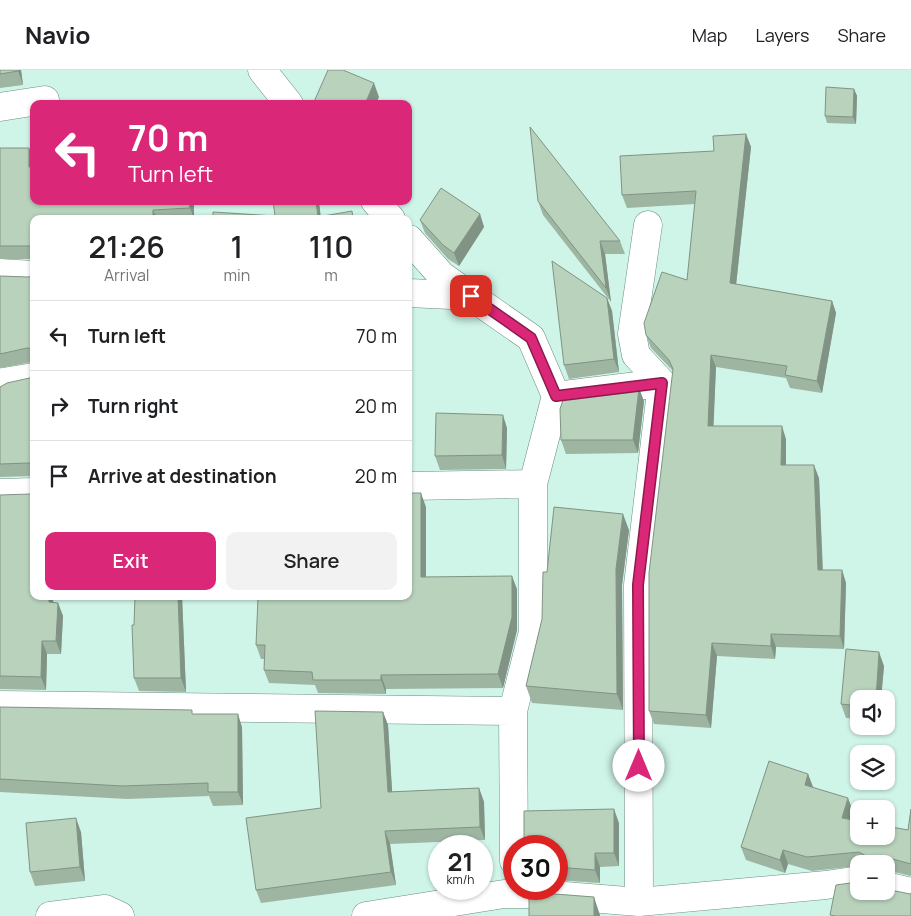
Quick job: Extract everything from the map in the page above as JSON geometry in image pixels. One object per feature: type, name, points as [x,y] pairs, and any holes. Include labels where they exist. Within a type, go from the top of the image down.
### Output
[{"type":"street","points":[[262,70],[286,100]]},
{"type":"street","points":[[0,107],[30,102]]},
{"type":"street","points":[[379,205],[387,215]]},
{"type":"street","points":[[639,902],[638,585],[662,383],[636,354],[632,334],[648,226]]},
{"type":"street","points":[[412,242],[442,276],[531,338],[556,396],[533,484],[533,632],[513,711],[514,835]]},
{"type":"street","points":[[0,273],[30,275]]},
{"type":"street","points":[[412,293],[471,296]]},
{"type":"street","points":[[1,383],[30,377]]},
{"type":"street","points":[[556,396],[662,383]]},
{"type":"street","points":[[412,486],[533,484]]},
{"type":"street","points":[[0,492],[30,492]]},
{"type":"street","points":[[0,704],[513,711]]},
{"type":"street","points":[[568,895],[639,902],[850,881]]},
{"type":"street","points":[[895,888],[911,892]]},
{"type":"street","points":[[366,916],[503,894]]},
{"type":"street","points":[[50,916],[104,909],[120,916]]},
{"type":"building","points":[[0,70],[18,70],[18,71],[0,74]]},
{"type":"building","points":[[328,70],[343,70],[374,83],[367,100],[315,100]]},
{"type":"building","points":[[826,87],[854,89],[853,117],[825,116]]},
{"type":"building","points":[[530,127],[620,241],[600,241],[606,288],[538,201]]},
{"type":"building","points":[[746,134],[730,283],[832,301],[817,381],[785,375],[787,366],[711,355],[708,426],[782,426],[781,465],[814,465],[818,570],[842,570],[840,636],[771,634],[771,646],[712,643],[706,715],[649,711],[649,573],[673,369],[669,360],[646,335],[644,323],[662,272],[687,280],[696,191],[622,195],[620,156],[714,151],[713,136]]},
{"type":"building","points":[[0,148],[29,148],[30,205],[190,205],[190,208],[153,210],[153,215],[30,215],[30,246],[0,246]]},
{"type":"building","points":[[441,188],[480,214],[454,253],[443,245],[420,220]]},
{"type":"building","points":[[274,205],[316,205],[318,215],[275,215]]},
{"type":"building","points":[[352,211],[352,215],[329,215]]},
{"type":"building","points":[[213,212],[260,215],[213,215]]},
{"type":"building","points":[[552,261],[607,298],[614,359],[564,365]]},
{"type":"building","points":[[0,276],[30,277],[30,348],[0,354]]},
{"type":"building","points":[[30,378],[30,463],[0,464],[0,387],[7,383]]},
{"type":"building","points":[[639,388],[633,440],[561,440],[560,409],[564,397]]},
{"type":"building","points":[[436,413],[503,415],[502,455],[435,456]]},
{"type":"building","points":[[412,493],[421,493],[421,577],[512,576],[512,617],[498,674],[381,675],[381,680],[313,680],[312,672],[264,670],[265,645],[256,645],[258,600],[412,600]]},
{"type":"building","points":[[30,494],[30,600],[49,600],[49,602],[58,603],[56,641],[42,641],[41,677],[0,676],[0,495]]},
{"type":"building","points":[[554,507],[623,514],[616,569],[617,694],[526,686],[542,619],[543,572],[547,572]]},
{"type":"building","points":[[135,600],[178,600],[181,678],[134,678],[132,625],[134,625]]},
{"type":"building","points":[[846,649],[879,652],[877,690],[850,690],[850,705],[841,704]]},
{"type":"building","points":[[0,707],[192,710],[192,714],[238,714],[238,792],[208,792],[208,783],[122,786],[0,779]]},
{"type":"building","points":[[315,711],[383,712],[388,792],[479,788],[480,827],[385,831],[391,872],[256,890],[246,818],[321,808]]},
{"type":"building","points":[[769,761],[808,774],[805,785],[848,798],[842,818],[850,819],[850,845],[895,845],[895,828],[908,830],[911,809],[911,864],[895,860],[895,855],[864,855],[859,852],[807,857],[783,850],[780,860],[741,847]]},
{"type":"building","points":[[614,809],[614,853],[595,853],[595,870],[568,868],[568,835],[524,835],[524,811]]},
{"type":"building","points":[[76,818],[80,867],[30,872],[26,823]]},
{"type":"building","points":[[850,883],[850,900],[895,900],[895,891],[911,893],[911,916],[830,915],[836,885]]},
{"type":"building","points":[[568,895],[594,897],[594,916],[529,916],[529,900],[568,900]]},
{"type":"route","points":[[471,296],[531,338],[556,396],[662,383],[638,585],[639,766]]}]
